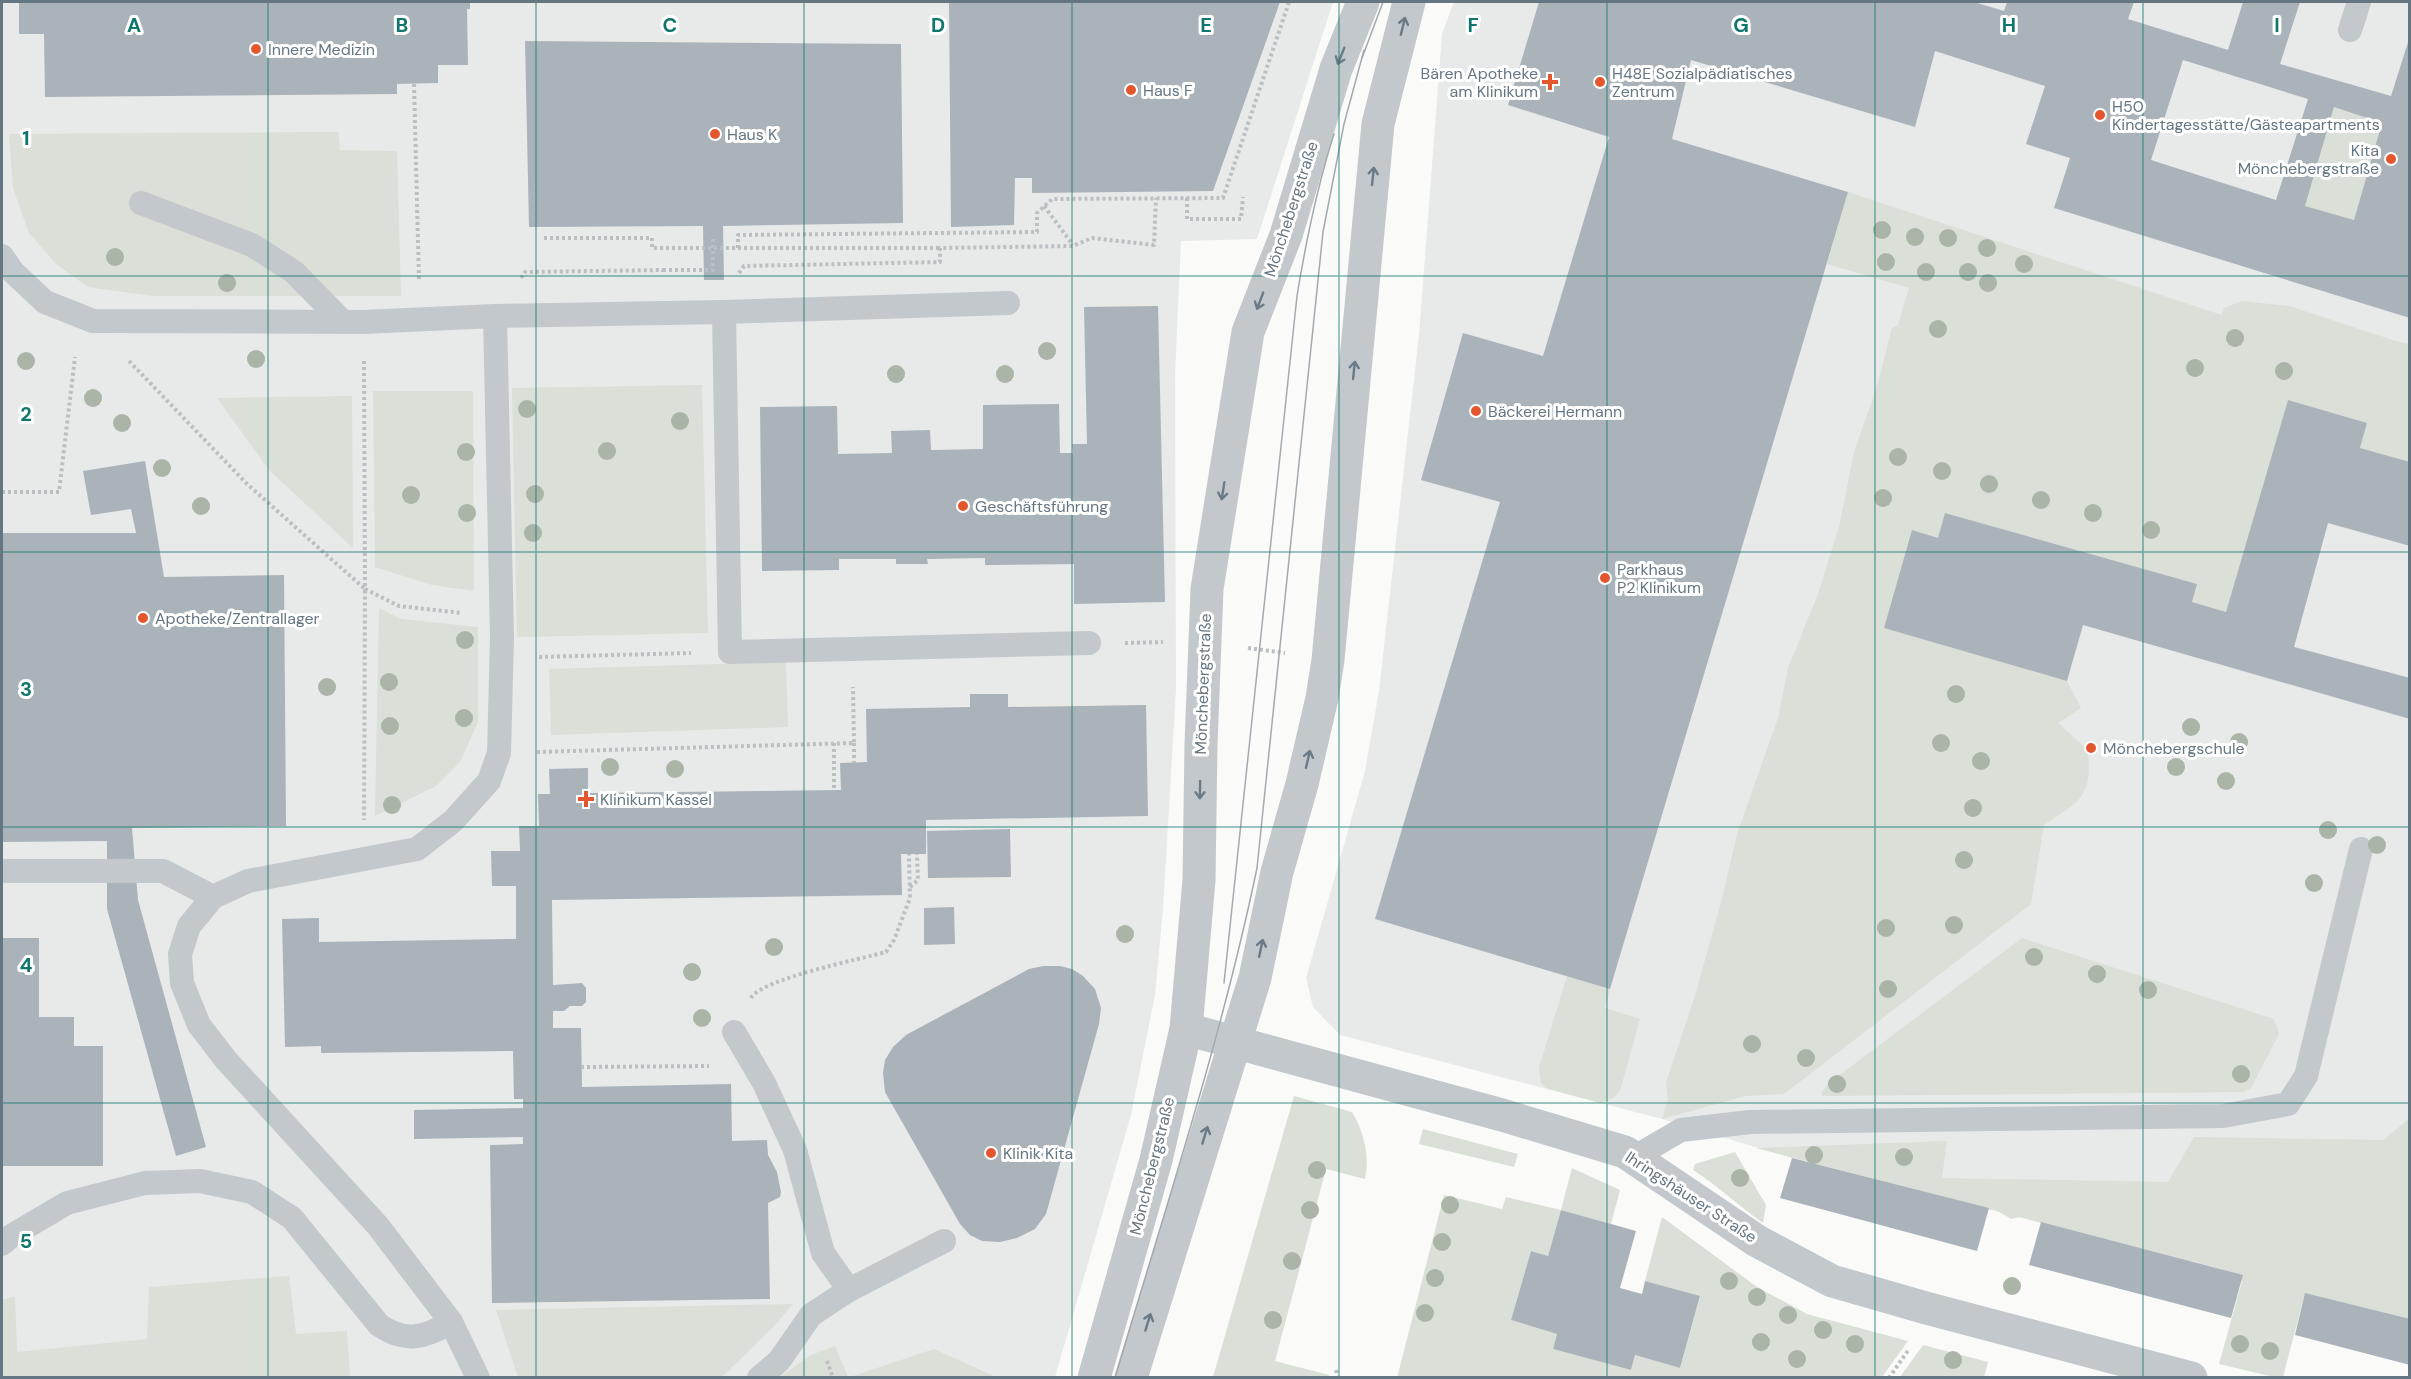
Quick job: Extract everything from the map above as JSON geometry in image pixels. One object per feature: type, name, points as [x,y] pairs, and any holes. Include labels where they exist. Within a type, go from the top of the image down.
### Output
[{"type":"street","name":"Mönchebergstraße","points":[[1094,1377],[1156,1160],[1186,1029],[1199,880],[1207,589],[1248,332],[1286,235],[1336,69],[1363,2]]},
{"type":"street","points":[[1131,1377],[1233,1042],[1255,978],[1277,872],[1302,784],[1322,698],[1328,660],[1378,124],[1409,2]]},
{"type":"street","name":"Ihringshäuser Straße","points":[[1186,1029],[1502,1115],[1625,1152],[1757,1241],[1832,1281],[1926,1308],[2191,1377]]},
{"type":"lane","points":[[2350,30],[2359,2]]},
{"type":"lane","points":[[141,203],[252,245],[294,272],[353,322]]},
{"type":"lane","points":[[2,256],[13,272],[45,302],[93,321],[353,322],[495,316],[724,312],[1008,303]]},
{"type":"lane","points":[[724,312],[730,652],[1089,644]]},
{"type":"lane","points":[[478,1377],[451,1322],[378,1227],[226,1060],[199,1025],[182,983],[180,954],[189,926],[213,897],[248,881],[311,868],[364,861],[417,849],[453,821],[489,781],[499,753],[502,637],[495,316]]},
{"type":"lane","points":[[1633,1158],[1681,1130],[1750,1122],[2223,1116],[2288,1104],[2307,1076],[2361,849]]},
{"type":"lane","points":[[2,870],[163,870],[213,897]]},
{"type":"lane","points":[[734,1032],[795,1150],[823,1253],[849,1290]]},
{"type":"lane","points":[[2,1244],[11,1236],[67,1203],[145,1183],[200,1181],[252,1192],[292,1218],[379,1325],[392,1334],[414,1337],[432,1334],[451,1322]]},
{"type":"lane","points":[[759,1377],[778,1361],[811,1316],[849,1290],[944,1241]]},
{"type":"path","points":[[738,248],[738,235],[1036,232],[1036,213],[1052,199],[1223,198],[1288,2]]},
{"type":"path","points":[[414,84],[420,319]]},
{"type":"path","points":[[1187,198],[1187,219],[1241,219],[1243,197]]},
{"type":"path","points":[[544,238],[652,238],[652,248],[713,249],[1073,246],[1092,238],[1154,245],[1156,198]]},
{"type":"path","points":[[1044,206],[1073,246]]},
{"type":"path","points":[[663,270],[713,270],[713,239]]},
{"type":"path","points":[[738,274],[744,266],[940,262],[940,248]]},
{"type":"path","points":[[2,492],[59,492],[76,350],[93,321],[246,484],[365,589],[399,606],[477,614],[502,637],[534,657],[730,652]]},
{"type":"path","points":[[353,322],[365,589],[364,861]]},
{"type":"path","points":[[1089,644],[1206,642]]},
{"type":"path","points":[[853,650],[854,763]]},
{"type":"path","points":[[834,743],[834,790]]},
{"type":"path","points":[[499,753],[854,743]]},
{"type":"path","points":[[734,1032],[754,994],[771,983],[886,952],[894,940],[910,898],[909,854]]},
{"type":"path","points":[[910,887],[918,880],[917,854]]},
{"type":"path","points":[[581,1067],[753,1065]]},
{"type":"path","points":[[1336,1370],[1338,1377]]},
{"type":"shaded area","name":"Klinikum Kassel","points":[[2,2],[1333,2],[1257,239],[1181,241],[1175,376],[1176,689],[1163,909],[1155,995],[1131,1115],[1055,1377],[2,1378]]},
{"type":"shaded area","points":[[1454,2],[2409,2],[2409,1319],[1792,1158],[1662,1119],[1340,1035],[1313,1007],[1306,978],[1365,771],[1379,691],[1419,335],[1442,34]]},
{"type":"shaded area","points":[[2334,107],[2382,123],[2354,220],[2305,206]]},
{"type":"shaded area","points":[[338,132],[340,150],[397,151],[401,296],[153,296],[88,287],[56,264],[29,233],[13,188],[9,134]]},
{"type":"shaded area","points":[[1848,192],[2222,315],[2224,308],[2242,301],[2289,306],[2409,344],[2409,462],[2360,448],[2367,423],[2288,400],[2226,612],[2192,602],[2197,584],[1946,513],[1938,538],[1912,531],[1884,628],[2067,681],[2081,708],[2058,723],[2088,750],[2089,766],[2086,788],[2075,803],[2044,825],[2031,904],[1784,1094],[1745,1096],[1662,1119],[1668,1100],[1666,1083],[1695,996],[1737,834],[1778,718],[1788,668],[1818,594],[1840,523],[1854,452],[1878,383],[1892,328],[1898,325],[1909,288],[1827,264]]},
{"type":"shaded area","points":[[702,385],[708,633],[517,637],[512,388]]},
{"type":"shaded area","points":[[373,391],[473,391],[474,591],[432,585],[375,567]]},
{"type":"shaded area","points":[[352,396],[353,548],[269,470],[217,398]]},
{"type":"shaded area","points":[[379,608],[401,619],[478,627],[478,722],[460,762],[436,786],[375,816]]},
{"type":"shaded area","points":[[786,662],[788,727],[551,735],[549,669]]},
{"type":"shaded area","points":[[2022,938],[2274,1019],[2279,1034],[2251,1088],[2243,1092],[1822,1096],[1822,1092],[1829,1083]]},
{"type":"shaded area","points":[[1567,976],[1610,989],[1605,1008],[1640,1019],[1620,1091],[1613,1098],[1600,1103],[1546,1088],[1541,1083],[1539,1068]]},
{"type":"shaded area","points":[[1294,1096],[1352,1112],[1363,1136],[1366,1153],[1365,1179],[1326,1169],[1275,1361],[1329,1375],[1329,1377],[1213,1377]]},
{"type":"shaded area","points":[[2409,1119],[2409,1319],[2304,1297],[2283,1377],[2219,1364],[2242,1281],[2223,1269],[2020,1217],[2011,1219],[1998,1211],[1756,1148],[1947,1141],[1942,1178],[2168,1182],[2194,1137],[2383,1140]]},
{"type":"shaded area","points":[[1423,1129],[1518,1154],[1514,1167],[1419,1144]]},
{"type":"shaded area","points":[[1735,1152],[1766,1205],[1763,1223],[1693,1170],[1695,1164]]},
{"type":"shaded area","points":[[1572,1168],[1620,1190],[1611,1224],[1561,1210]]},
{"type":"shaded area","points":[[1444,1195],[1502,1209],[1506,1197],[1561,1210],[1548,1256],[1531,1251],[1511,1320],[1557,1334],[1553,1349],[1631,1370],[1635,1355],[1680,1368],[1700,1297],[1645,1281],[1662,1217],[1757,1287],[1807,1314],[1908,1341],[1882,1377],[1397,1378]]},
{"type":"shaded area","points":[[289,1276],[296,1334],[347,1331],[350,1377],[2,1377],[2,1300],[15,1296],[17,1352],[147,1339],[149,1287]]},
{"type":"shaded area","points":[[793,1304],[721,1378],[518,1377],[496,1310]]},
{"type":"shaded area","points":[[1923,1345],[1988,1362],[1984,1377],[1900,1377]]},
{"type":"shaded area","points":[[835,1346],[848,1377],[780,1377],[811,1355]]},
{"type":"shaded area","points":[[934,1349],[996,1377],[850,1377]]},
{"type":"building","name":"Innere Medizin","points":[[19,2],[470,2],[470,9],[467,9],[468,65],[438,65],[438,83],[397,84],[397,94],[45,97],[44,34],[19,34]]},
{"type":"building","name":"Haus F","points":[[949,2],[1280,2],[1213,191],[1032,193],[1032,178],[1015,178],[1014,225],[951,227]]},
{"type":"building","name":"Parkhaus P2 Klinikum","points":[[1539,2],[1974,2],[2004,11],[2007,2],[2134,2],[2128,19],[2228,50],[2243,2],[2300,2],[2280,64],[2391,96],[2410,36],[2410,318],[2054,208],[2070,158],[2026,144],[2045,86],[1935,51],[1915,127],[1691,60],[1672,139],[1848,192],[1610,989],[1375,919],[1500,502],[1421,480],[1463,333],[1543,356],[1609,137],[1508,105]],"holes":[[[2183,60],[2308,99],[2276,200],[2151,160]],[[2334,107],[2382,123],[2354,220],[2305,206]]]},
{"type":"building","name":"Haus K","points":[[525,41],[901,44],[903,223],[723,226],[724,280],[704,280],[703,226],[529,227]]},
{"type":"building","name":"Geschäftsführung","points":[[1158,306],[1165,602],[1074,604],[1074,564],[985,565],[985,558],[927,559],[928,564],[896,564],[896,559],[839,559],[839,570],[762,571],[760,407],[837,406],[838,454],[892,453],[891,431],[930,430],[931,450],[983,449],[983,405],[1059,404],[1060,453],[1073,453],[1072,444],[1087,444],[1084,307]]},
{"type":"building","points":[[2288,400],[2367,423],[2360,448],[2410,462],[2410,546],[2328,523],[2294,647],[2410,678],[2410,719],[2083,625],[2067,681],[1884,628],[1912,530],[1938,538],[1945,513],[2197,584],[2192,602],[2226,612]]},
{"type":"building","name":"Apotheke/Zentrallager","points":[[145,461],[164,577],[284,575],[286,826],[132,828],[138,900],[206,1147],[176,1156],[107,909],[107,841],[2,842],[2,533],[136,533],[131,509],[91,515],[83,471]]},
{"type":"building","points":[[970,694],[1008,694],[1008,707],[1146,705],[1148,816],[926,820],[926,854],[901,854],[902,895],[552,900],[553,985],[582,983],[586,988],[586,1002],[582,1006],[570,1006],[564,1011],[553,1011],[553,1028],[581,1028],[582,1087],[731,1084],[732,1141],[767,1140],[768,1155],[777,1172],[781,1192],[780,1197],[768,1203],[770,1299],[492,1303],[490,1145],[523,1144],[523,1137],[414,1139],[414,1110],[523,1108],[523,1099],[514,1099],[513,1051],[321,1053],[321,1046],[285,1047],[282,919],[319,918],[319,942],[516,939],[516,886],[492,886],[491,851],[520,851],[519,826],[539,826],[538,794],[550,794],[549,769],[588,768],[588,793],[841,790],[840,763],[867,762],[866,709],[970,707]]},
{"type":"building","points":[[1010,829],[1011,877],[928,878],[927,831]]},
{"type":"building","points":[[954,907],[955,944],[924,945],[924,908]]},
{"type":"building","points":[[2,938],[39,938],[39,1017],[74,1017],[74,1046],[103,1046],[103,1166],[2,1166]]},
{"type":"building","name":"Klinik Kita","points":[[1043,966],[1072,969],[1083,976],[1095,989],[1101,1008],[1099,1024],[1046,1214],[1035,1229],[1017,1238],[1000,1242],[982,1241],[970,1235],[960,1224],[885,1092],[883,1073],[885,1060],[893,1047],[906,1035],[1029,969]]},
{"type":"building","points":[[1792,1158],[1989,1208],[1977,1251],[1780,1198]]},
{"type":"building","points":[[1561,1210],[1636,1231],[1620,1288],[1642,1294],[1645,1281],[1700,1296],[1680,1368],[1635,1355],[1631,1370],[1553,1349],[1557,1334],[1511,1320],[1531,1251],[1548,1256]]},
{"type":"building","points":[[2041,1222],[2243,1275],[2231,1318],[2029,1265]]},
{"type":"building","points":[[2305,1293],[2410,1319],[2410,1365],[2295,1335]]},
{"type":"tram line","points":[[1362,58],[1383,2]]},
{"type":"tram line","points":[[1115,1378],[1227,997],[1257,868],[1323,232],[1344,124],[1364,50]]},
{"type":"tram line","points":[[1224,983],[1297,296],[1312,214],[1334,134]]},
{"type":"place","name":"Innere Medizin","points":[[256,49]]},
{"type":"place","name":"Bären Apotheke am Klinikum","points":[[1550,82]]},
{"type":"place","name":"H48E Sozialpädiatisches Zentrum","points":[[1600,82]]},
{"type":"place","name":"Haus F","points":[[1131,90]]},
{"type":"place","name":"H50 Kindertagesstätte/Gästeapartments","points":[[2100,115]]},
{"type":"place","name":"Haus K","points":[[715,134]]},
{"type":"place","name":"Kita Mönchebergstraße","points":[[2391,159]]},
{"type":"place","name":"Bäckerei Hermann","points":[[1476,411]]},
{"type":"place","name":"Geschäftsführung","points":[[963,506]]},
{"type":"place","name":"Parkhaus P2 Klinikum","points":[[1605,578]]},
{"type":"place","name":"Apotheke/Zentrallager","points":[[143,618]]},
{"type":"place","name":"Mönchebergschule","points":[[2091,748]]},
{"type":"place","name":"Klinikum Kassel","points":[[586,799]]},
{"type":"place","name":"Klinik Kita","points":[[991,1153]]}]
